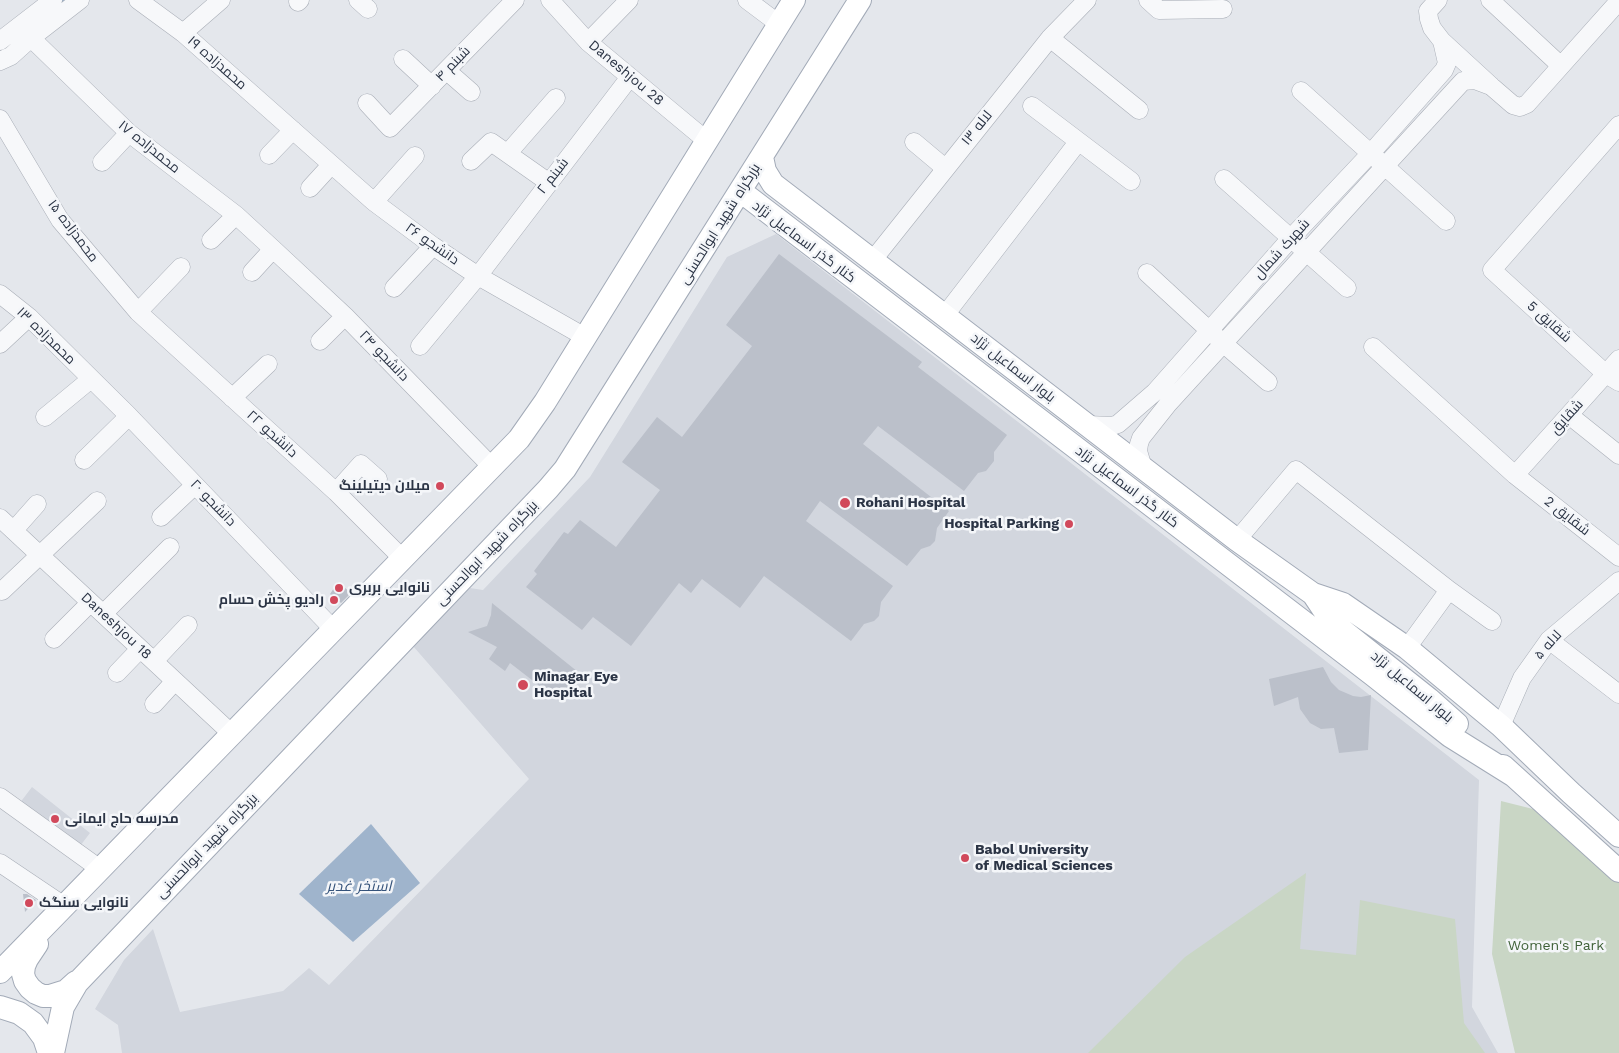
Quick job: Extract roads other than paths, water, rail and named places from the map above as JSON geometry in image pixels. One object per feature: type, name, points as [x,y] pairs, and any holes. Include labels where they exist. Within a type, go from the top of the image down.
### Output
[{"type":"main road","points":[[0,972],[519,439],[586,337],[794,0]]},
{"type":"main road","name":"بزرگراه شهید ابوالحسنی","points":[[51,1053],[63,1007],[71,991],[85,974],[556,480],[572,460],[860,0]]},
{"type":"main road","points":[[718,227],[743,193],[749,188],[773,184],[765,171],[762,157]]},
{"type":"main road","name":"بلوار اسماعیل نژاد","points":[[773,184],[1237,540],[1314,594],[1343,604],[1407,648],[1501,726],[1619,836]]},
{"type":"main road","name":"کنار گذر اسماعیل نژاد","points":[[743,193],[1366,669],[1450,736],[1514,776]]},
{"type":"main road","name":"بلوار اسماعیل نژاد","points":[[1314,594],[1331,621],[1430,699],[1514,776]]},
{"type":"main road","points":[[1514,776],[1619,871]]},
{"type":"main road","points":[[64,906],[27,958],[24,966],[26,981],[36,993],[50,996],[66,991],[85,974]]},
{"type":"main road","points":[[0,1006],[19,1013],[33,1023],[44,1038],[51,1053]]},
{"type":"street","points":[[0,40],[53,0]]},
{"type":"street","points":[[0,61],[11,56],[80,0]]},
{"type":"street","name":"محمدزاده ۱۹","points":[[138,0],[183,33],[293,130]]},
{"type":"street","points":[[183,33],[221,0]]},
{"type":"street","name":"شبنم ۴","points":[[367,103],[390,128],[515,0]]},
{"type":"street","name":"Daneshjou 28","points":[[550,0],[588,42],[707,141]]},
{"type":"street","points":[[588,42],[629,0]]},
{"type":"street","points":[[747,0],[780,24]]},
{"type":"street","name":"لاله ۱۳","points":[[872,261],[944,168],[1050,38],[1087,0]]},
{"type":"street","points":[[1148,0],[1159,10],[1223,10]]},
{"type":"street","points":[[1438,0],[1428,11],[1432,28],[1442,41],[1491,86],[1513,105],[1520,107],[1524,107],[1619,0]]},
{"type":"street","points":[[1490,0],[1560,65]]},
{"type":"street","name":"محمدزاده ۱۷","points":[[31,38],[129,133],[236,215],[273,249]]},
{"type":"street","points":[[1050,38],[1139,110]]},
{"type":"street","name":"شهرک شمال","points":[[1378,159],[1444,70],[1446,63],[1442,41]]},
{"type":"street","points":[[403,59],[432,86]]},
{"type":"street","points":[[447,71],[471,92]]},
{"type":"street","name":"شبنم ۲","points":[[420,346],[478,276],[630,77]]},
{"type":"street","name":"شهرک شمال","points":[[1143,468],[1138,451],[1139,444],[1162,398],[1378,159],[1463,82],[1475,80],[1491,86]]},
{"type":"street","points":[[1301,91],[1446,221]]},
{"type":"street","points":[[508,153],[556,98]]},
{"type":"street","points":[[1032,106],[1131,181]]},
{"type":"street","name":"محمدزاده ۱۵","points":[[0,119],[60,220],[138,312]]},
{"type":"street","name":"شقايق 5","points":[[1612,378],[1492,270],[1619,125]]},
{"type":"street","points":[[269,155],[293,130]]},
{"type":"street","name":"دانشجو ۲۶","points":[[293,130],[374,202],[433,246],[478,276],[586,337]]},
{"type":"street","points":[[102,162],[129,133]]},
{"type":"street","points":[[471,161],[491,142],[548,182]]},
{"type":"street","points":[[914,142],[944,168]]},
{"type":"street","points":[[945,315],[1078,142]]},
{"type":"street","points":[[374,202],[414,156]]},
{"type":"street","points":[[310,188],[331,165]]},
{"type":"street","points":[[1224,179],[1347,288]]},
{"type":"street","points":[[211,240],[236,215]]},
{"type":"street","points":[[394,288],[433,246]]},
{"type":"street","points":[[252,272],[273,249]]},
{"type":"street","name":"دانشجو ۲۴","points":[[273,249],[345,316],[492,468]]},
{"type":"street","points":[[138,312],[181,268]]},
{"type":"street","points":[[1147,273],[1268,382]]},
{"type":"street","name":"محمدزاده ۱۳","points":[[0,294],[29,317],[91,379]]},
{"type":"street","name":"دانشجو ۲۲","points":[[138,312],[336,492],[403,559]]},
{"type":"street","points":[[320,341],[345,316]]},
{"type":"street","points":[[0,344],[29,317]]},
{"type":"street","name":"شقايق 2","points":[[1373,346],[1515,475],[1619,557]]},
{"type":"street","name":"شقايق","points":[[1515,475],[1569,415],[1612,378],[1619,359]]},
{"type":"street","points":[[232,398],[268,364]]},
{"type":"street","points":[[45,418],[91,379]]},
{"type":"street","name":"دانشجو ۲۰","points":[[91,379],[129,416],[334,630]]},
{"type":"street","name":"شهرک شمال","points":[[1087,425],[1112,426],[1118,424],[1162,398]]},
{"type":"street","points":[[1569,415],[1619,455]]},
{"type":"street","points":[[84,460],[129,416]]},
{"type":"street","points":[[336,492],[361,464],[378,479]]},
{"type":"street","points":[[1237,540],[1296,470],[1449,590],[1492,621]]},
{"type":"street","points":[[161,517],[195,485]]},
{"type":"street","points":[[2,591],[97,501]]},
{"type":"street","points":[[14,530],[37,504]]},
{"type":"street","name":"Daneshjou 18","points":[[0,518],[232,734]]},
{"type":"street","points":[[54,639],[96,608],[170,547]]},
{"type":"street","name":"لاله ۵","points":[[1501,726],[1522,678],[1549,640],[1618,584]]},
{"type":"street","points":[[1407,648],[1449,590]]},
{"type":"street","points":[[154,661],[188,625]]},
{"type":"street","points":[[1549,640],[1619,694]]},
{"type":"street","points":[[117,673],[140,649]]},
{"type":"street","points":[[154,704],[175,681]]},
{"type":"street","points":[[0,796],[100,869]]},
{"type":"street","points":[[0,863],[64,906]]},
{"type":"water","name":"استخر غدیر","points":[[371,824],[420,883],[353,942],[299,894]]},
{"type":"waterway","points":[[56,7],[65,0]]},
{"type":"place","name":"میلان دیتیلینگ","points":[[440,486]]},
{"type":"place","name":"Rohani Hospital","points":[[845,503]]},
{"type":"place","name":"Hospital Parking","points":[[1069,524]]},
{"type":"place","name":"نانوایی بربری","points":[[339,588]]},
{"type":"place","name":"رادیو پخش حسام","points":[[334,600]]},
{"type":"place","name":"Minagar Eye Hospital","points":[[523,685]]},
{"type":"place","name":"مدرسه حاج ایمانی","points":[[55,819]]},
{"type":"place","name":"Babol University of Medical Sciences","points":[[965,858]]},
{"type":"place","name":"نانوایی سنگک","points":[[29,903]]},
{"type":"park label","name":"Women's Park","points":[[1556,946]]}]
